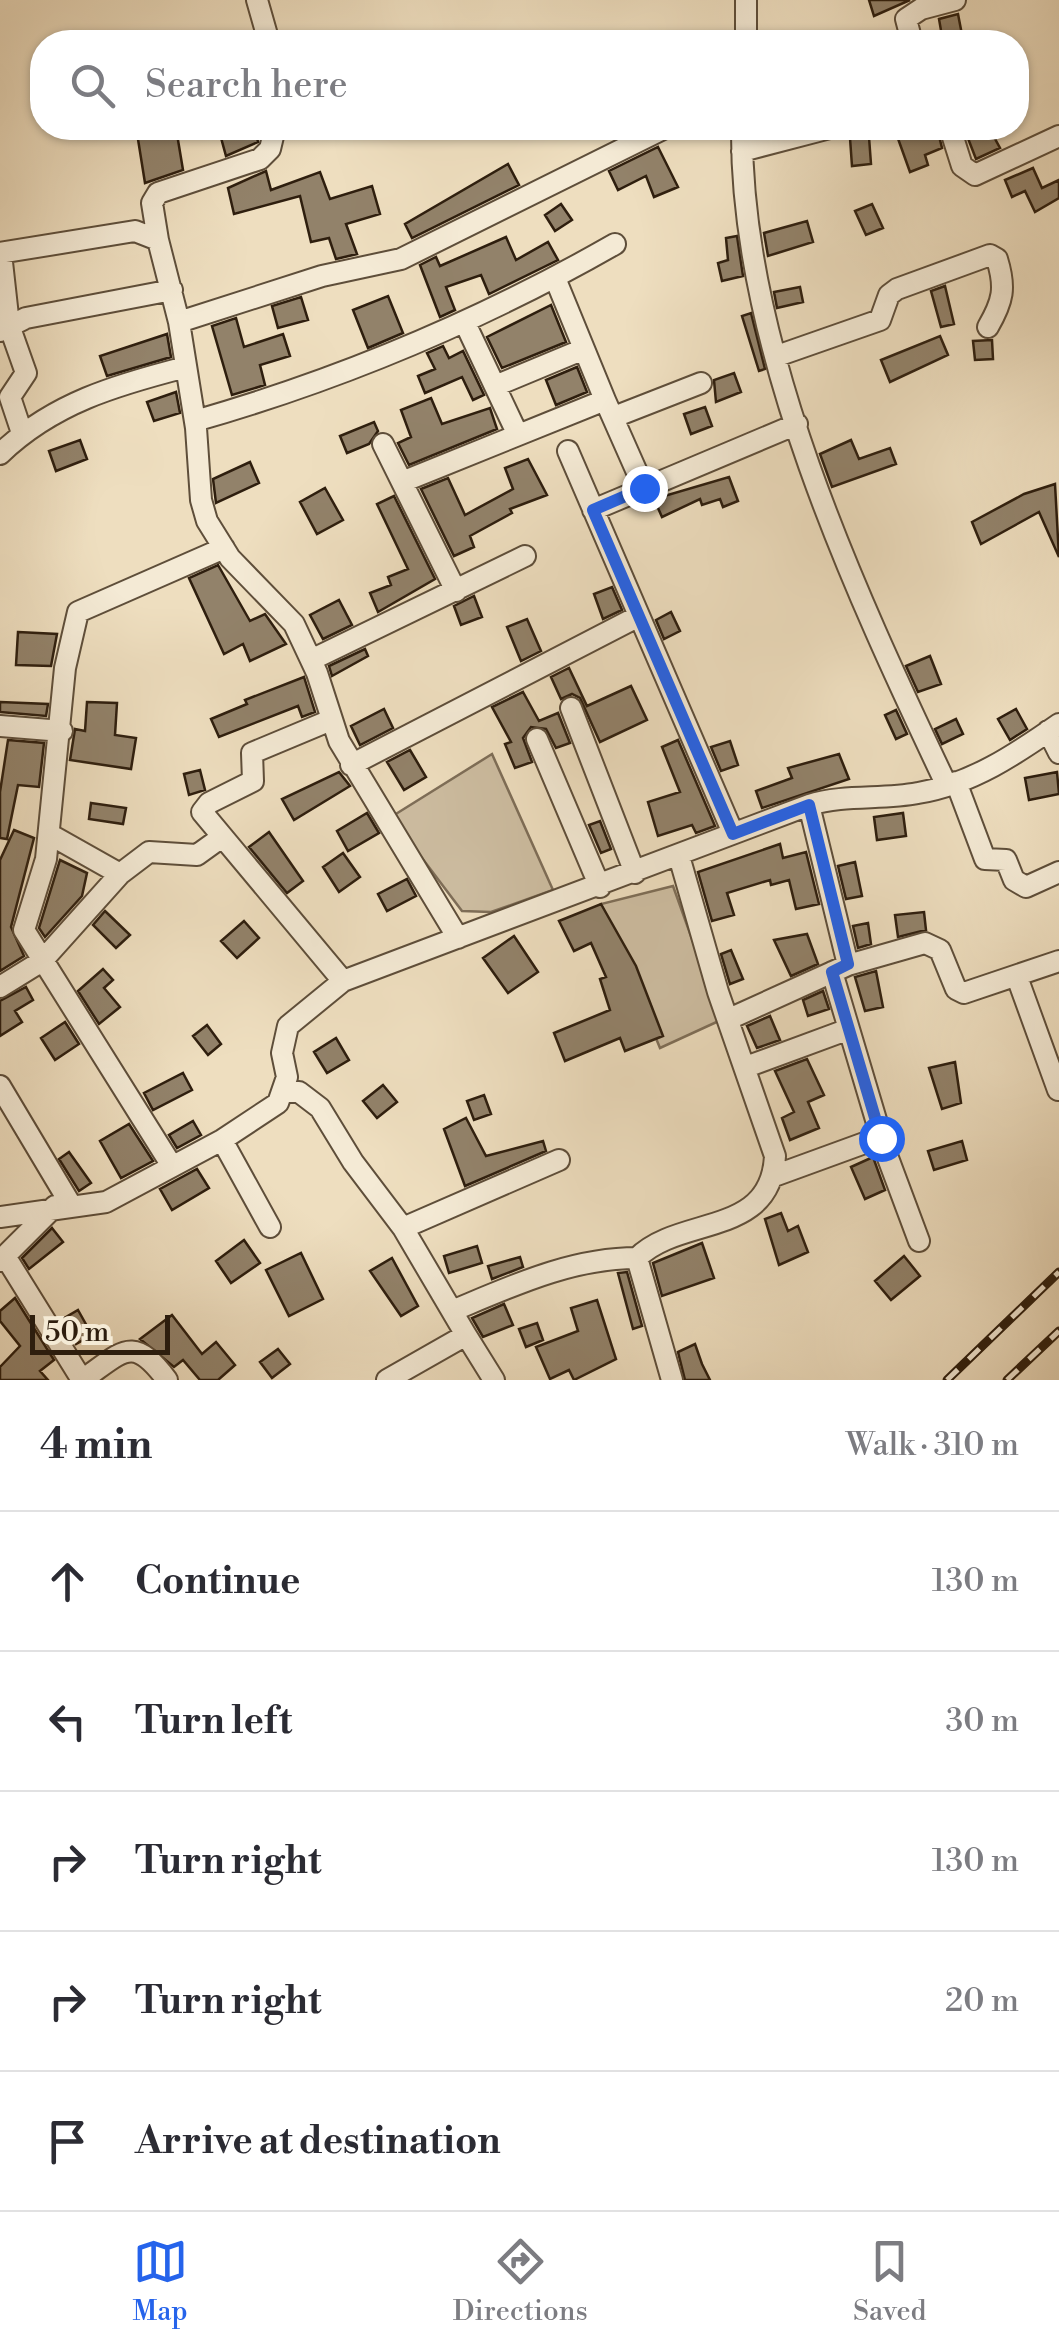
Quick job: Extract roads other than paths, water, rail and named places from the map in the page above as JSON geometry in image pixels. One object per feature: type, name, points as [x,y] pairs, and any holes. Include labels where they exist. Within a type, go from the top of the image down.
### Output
[{"type":"street","points":[[257,0],[266,30]]},
{"type":"street","points":[[746,0],[746,30]]},
{"type":"street","points":[[909,30],[906,19],[911,13],[954,0]]},
{"type":"street","points":[[954,140],[962,166],[975,174],[1059,136]]},
{"type":"street","points":[[272,140],[270,149],[260,158],[158,193],[152,203],[179,322],[196,432],[201,500],[224,548],[285,613],[310,660],[352,764],[458,938]]},
{"type":"street","points":[[179,322],[322,276],[401,258],[634,140]]},
{"type":"street","points":[[742,140],[748,220],[777,356],[848,569],[985,859],[1006,860],[1014,880],[1026,887],[1059,872]]},
{"type":"street","points":[[742,151],[784,140]]},
{"type":"street","points":[[22,433],[10,397],[26,373],[4,328],[0,253],[135,231],[158,240]]},
{"type":"street","points":[[196,432],[465,322],[615,244]]},
{"type":"street","points":[[777,356],[880,320],[889,295],[897,290],[990,254],[997,258],[1004,287],[1002,303],[988,327]]},
{"type":"street","points":[[554,278],[644,488]]},
{"type":"street","points":[[4,328],[26,318],[172,290]]},
{"type":"street","points":[[465,322],[517,433]]},
{"type":"street","points":[[495,386],[584,349]]},
{"type":"street","points":[[0,454],[22,433],[92,394],[186,367]]},
{"type":"street","points":[[402,482],[517,433],[701,383]]},
{"type":"street","points":[[593,510],[797,424]]},
{"type":"street","points":[[383,444],[456,591]]},
{"type":"street","points":[[568,451],[733,834]]},
{"type":"street","points":[[172,1166],[24,930],[49,834],[62,731],[65,668],[78,612],[224,548]]},
{"type":"street","points":[[310,660],[526,556]]},
{"type":"street","points":[[352,764],[637,617]]},
{"type":"street","points":[[571,708],[635,874]]},
{"type":"street","points":[[331,720],[252,753],[253,781],[203,807],[202,812],[342,982]]},
{"type":"street","points":[[0,726],[62,731]]},
{"type":"street","points":[[0,1217],[63,1205],[106,1202],[222,1140],[278,1102],[286,1092],[282,1053],[288,1026],[342,982],[809,805],[851,796],[917,794],[952,784],[987,770],[1054,728],[1059,754]]},
{"type":"street","points":[[538,739],[600,887]]},
{"type":"street","points":[[809,805],[849,1029],[881,1138],[919,1241]]},
{"type":"street","points":[[49,834],[120,874]]},
{"type":"street","points":[[0,986],[42,962],[120,874],[150,852],[197,854],[222,837]]},
{"type":"street","points":[[452,1311],[559,1269],[588,1261],[637,1258],[755,1205],[774,1176],[775,1156],[679,856]]},
{"type":"street","points":[[729,1019],[840,968],[934,943],[956,989],[964,993],[1059,961]]},
{"type":"street","points":[[1016,977],[1058,1090]]},
{"type":"street","points":[[746,1067],[849,1029]]},
{"type":"street","points":[[0,1086],[63,1205]]},
{"type":"street","points":[[286,1092],[299,1092],[320,1108],[353,1162],[402,1228],[494,1380]]},
{"type":"street","points":[[774,1176],[881,1138]]},
{"type":"street","points":[[222,1140],[270,1227]]},
{"type":"street","points":[[402,1228],[560,1160]]},
{"type":"street","points":[[63,1205],[2,1259],[82,1380],[123,1352],[134,1350],[146,1353],[167,1380]]},
{"type":"street","points":[[637,1258],[672,1380]]},
{"type":"street","points":[[387,1380],[466,1335]]},
{"type":"railway","points":[[947,1380],[1059,1272]]},
{"type":"railway","points":[[1007,1380],[1059,1331]]}]
